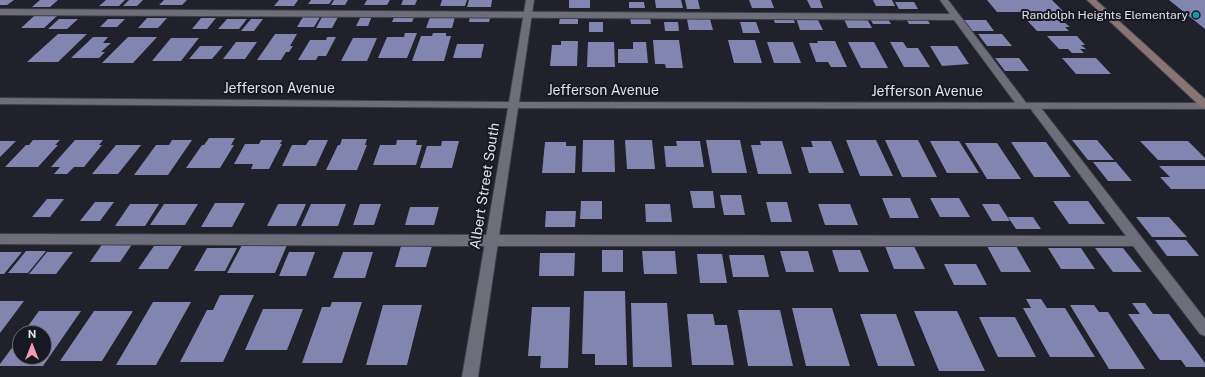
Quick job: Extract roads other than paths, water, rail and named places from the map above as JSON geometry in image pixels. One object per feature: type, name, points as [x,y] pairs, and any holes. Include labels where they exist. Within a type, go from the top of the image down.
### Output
[{"type":"street","name":"Albert Street South","points":[[470,377],[530,0]]},
{"type":"street","points":[[944,0],[1138,241],[1205,330]]},
{"type":"street","points":[[1091,0],[1205,106]]},
{"type":"street","points":[[0,12],[957,17]]},
{"type":"street","name":"Jefferson Avenue","points":[[0,101],[514,105],[1205,106]]},
{"type":"street","points":[[0,238],[492,241],[1138,241]]},
{"type":"place","name":"Randolph Heights Elementary","points":[[1196,15]]}]
